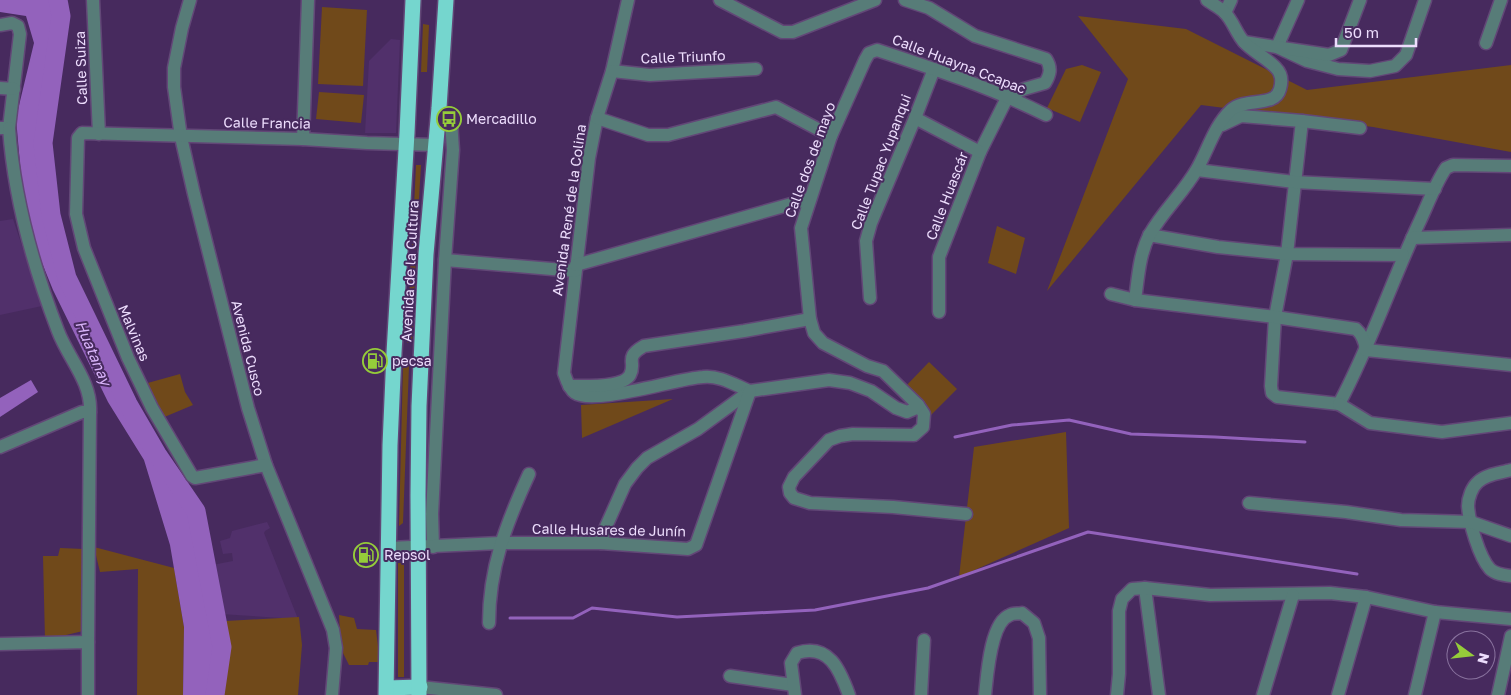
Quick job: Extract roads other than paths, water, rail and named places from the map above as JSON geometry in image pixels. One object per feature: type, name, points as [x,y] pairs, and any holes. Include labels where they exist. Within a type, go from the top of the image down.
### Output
[{"type":"highway","name":"Avenida de la Cultura","points":[[387,692],[394,354],[413,0]]},
{"type":"highway","name":"Avenida de la Cultura","points":[[420,691],[425,547],[419,416],[421,356],[426,254],[446,0]]},
{"type":"highway","points":[[394,354],[421,356]]},
{"type":"highway","points":[[387,692],[420,691]]},
{"type":"street","name":"Calle Suiza","points":[[93,0],[99,134]]},
{"type":"street","name":"Avenida Cusco","points":[[190,0],[174,68],[176,106],[181,136],[196,204],[248,408],[266,465],[333,630],[336,648],[332,695]]},
{"type":"street","points":[[303,139],[308,0]]},
{"type":"street","name":"Avenida René de la Colina","points":[[573,390],[564,373],[589,158],[596,118],[612,71],[628,0]]},
{"type":"street","points":[[720,0],[782,32],[793,32],[875,0]]},
{"type":"street","points":[[905,0],[929,8],[975,36],[1046,59],[1050,64],[1050,75],[1045,84],[1024,89],[1008,96]]},
{"type":"street","points":[[1135,300],[1139,268],[1150,235],[1196,170],[1219,126],[1231,110],[1242,104],[1273,100],[1278,96],[1280,90],[1280,74],[1276,67],[1243,41],[1225,13],[1207,0]]},
{"type":"street","points":[[1225,13],[1231,0]]},
{"type":"street","points":[[1277,47],[1298,0]]},
{"type":"street","points":[[1243,41],[1329,55],[1340,50],[1360,0]]},
{"type":"street","points":[[1277,47],[1307,61],[1338,69],[1370,71],[1395,66],[1406,55],[1425,0]]},
{"type":"street","points":[[1486,43],[1501,0]]},
{"type":"street","points":[[0,25],[12,23],[18,26],[20,34],[14,89],[5,128],[11,148],[22,220],[32,258],[59,334],[89,392],[88,695]]},
{"type":"street","name":"Calle Huayna Ccapac","points":[[864,60],[869,53],[877,50],[1008,96],[1046,115]]},
{"type":"street","name":"Calle dos de mayo","points":[[864,60],[832,136],[809,199],[801,228],[810,319],[814,332],[823,343],[867,366],[883,371],[918,405]]},
{"type":"street","name":"Calle Triunfo","points":[[612,71],[650,75],[756,69]]},
{"type":"street","name":"Calle Tupac Yupanqui","points":[[870,298],[866,241],[871,223],[934,69]]},
{"type":"street","points":[[0,88],[14,89]]},
{"type":"street","name":"Calle Huascár","points":[[939,312],[939,257],[980,152],[1008,96]]},
{"type":"street","points":[[425,547],[432,514],[445,260],[453,150],[451,120],[439,108]]},
{"type":"street","points":[[596,118],[648,135],[668,135],[776,108],[832,136]]},
{"type":"street","points":[[1219,126],[1241,116],[1360,128]]},
{"type":"street","points":[[915,118],[980,152]]},
{"type":"street","points":[[1302,121],[1287,254],[1275,317],[1272,394],[1278,397],[1339,404],[1370,423],[1433,431],[1442,432],[1511,423]]},
{"type":"street","name":"Malvinas","points":[[99,134],[82,133],[78,138],[76,214],[84,248],[111,317],[152,408],[192,476],[195,478],[266,465]]},
{"type":"street","name":"Calle Francia","points":[[99,134],[303,139],[435,145]]},
{"type":"street","points":[[1339,404],[1366,350],[1403,255],[1446,168],[1453,165],[1511,166]]},
{"type":"street","points":[[1196,170],[1294,182],[1435,189]]},
{"type":"street","points":[[445,260],[575,268],[809,199]]},
{"type":"street","points":[[1150,235],[1218,247],[1287,254],[1403,255]]},
{"type":"street","points":[[1412,238],[1511,235]]},
{"type":"street","points":[[1111,294],[1135,300],[1356,329],[1365,343],[1366,350]]},
{"type":"street","points":[[573,390],[617,384],[626,380],[630,375],[631,358],[635,351],[644,346],[810,319]]},
{"type":"street","points":[[1366,350],[1511,365]]},
{"type":"street","points":[[573,390],[596,396],[647,389],[689,378],[705,376],[721,379],[750,392]]},
{"type":"street","points":[[601,543],[604,531],[624,484],[644,461],[698,429],[750,392],[829,380],[871,391],[896,408],[907,412],[914,410],[918,405],[924,414],[922,427],[914,435],[853,434],[829,440],[794,477],[789,487],[790,493],[794,498],[810,503],[893,507],[966,514]]},
{"type":"street","name":"Calle Husares de Junín","points":[[389,548],[601,543],[688,550],[696,545],[750,392]]},
{"type":"street","points":[[0,447],[82,412],[90,412]]},
{"type":"street","points":[[1511,470],[1487,476],[1478,481],[1472,491],[1468,506],[1480,555],[1490,570],[1501,575],[1511,576]]},
{"type":"street","points":[[489,624],[489,599],[500,544],[529,474]]},
{"type":"street","points":[[1249,503],[1346,512],[1401,520],[1471,522],[1511,536]]},
{"type":"street","points":[[1145,588],[1159,695]]},
{"type":"street","points":[[1117,695],[1119,674],[1118,611],[1122,599],[1132,589],[1145,588],[1210,595],[1330,593],[1366,597],[1435,612],[1511,619]]},
{"type":"street","points":[[1263,695],[1293,595]]},
{"type":"street","points":[[1338,695],[1366,597]]},
{"type":"street","points":[[1415,695],[1435,612]]},
{"type":"street","points":[[985,695],[988,665],[995,633],[1008,615],[1022,613],[1034,622],[1039,638],[1040,695]]},
{"type":"street","points":[[1498,695],[1511,636]]},
{"type":"street","points":[[922,695],[924,640]]},
{"type":"street","points":[[0,644],[88,642]]},
{"type":"street","points":[[730,676],[794,690],[791,663],[797,653],[807,650],[819,651],[831,659],[842,674],[849,695]]},
{"type":"street","points":[[420,691],[496,695]]},
{"type":"water","name":"Huatanay","points":[[0,0],[58,0],[61,16],[43,143],[51,215],[67,278],[128,404],[157,454],[196,511],[222,647],[215,695],[183,695],[184,627],[170,545],[144,460],[108,402],[53,290],[25,221],[16,118],[34,43],[26,16],[0,12]]},
{"type":"water","points":[[31,380],[38,392],[0,417],[0,398]]},
{"type":"waterway","name":"Huatanay","points":[[58,0],[61,16],[43,143],[51,215],[67,278],[128,404],[157,454],[196,511],[222,647],[215,695]]},
{"type":"waterway","points":[[955,437],[1012,425],[1069,420],[1131,434],[1305,442]]},
{"type":"waterway","points":[[510,618],[573,618],[592,608],[677,617],[815,610],[928,588],[1088,532],[1357,574]]},
{"type":"place","name":"Mercadillo","points":[[449,119]]},
{"type":"place","name":"pecsa","points":[[375,361]]},
{"type":"place","name":"Repsol","points":[[366,555]]}]
